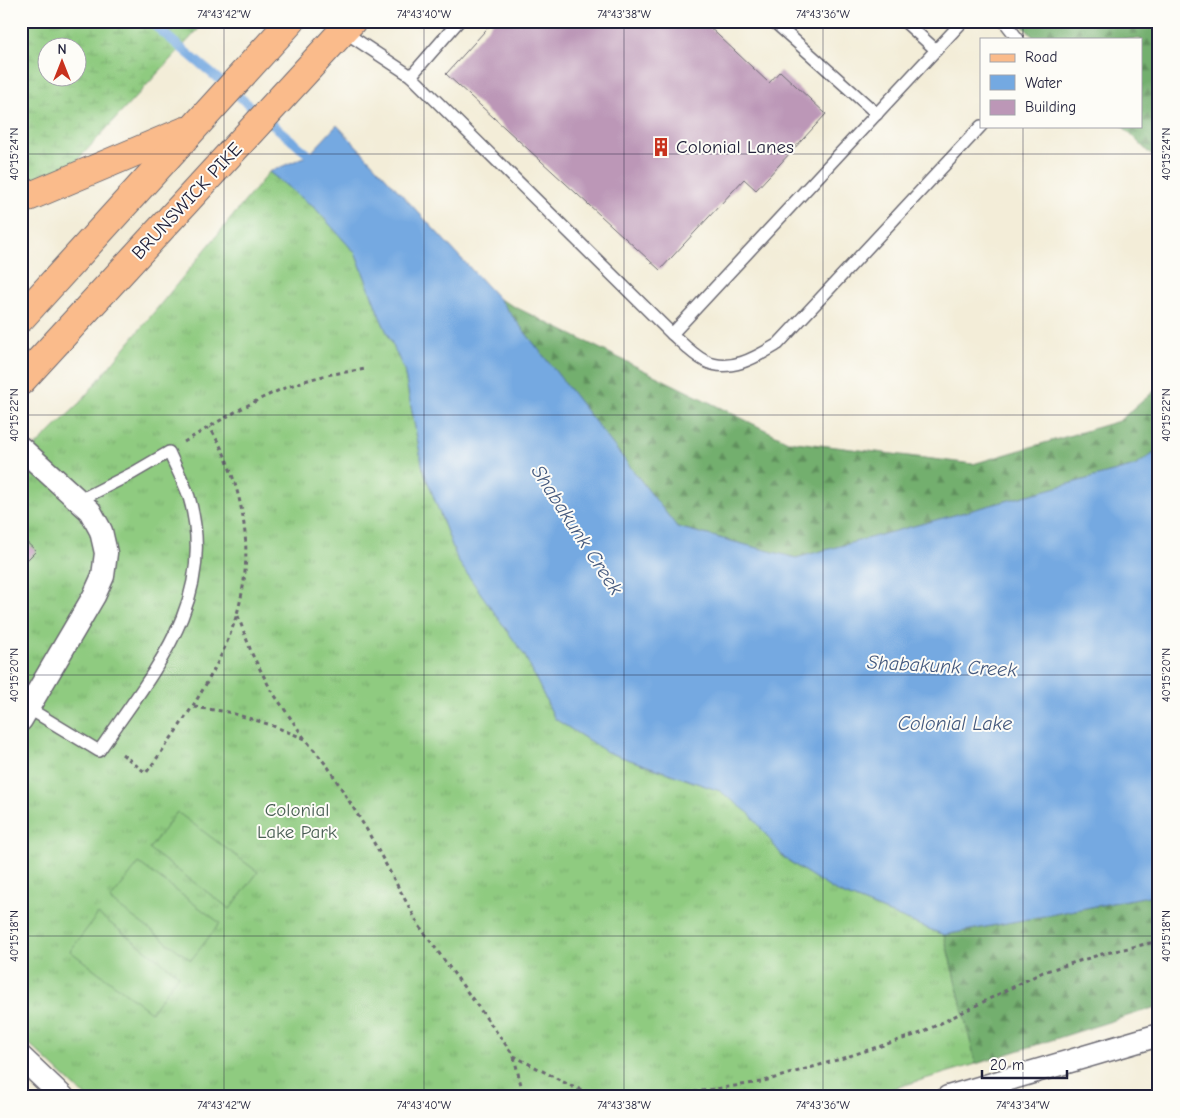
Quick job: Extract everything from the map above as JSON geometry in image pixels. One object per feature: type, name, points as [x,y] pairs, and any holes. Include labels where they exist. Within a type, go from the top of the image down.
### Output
[{"type":"main road","points":[[21,318],[291,21]]},
{"type":"main road","name":"BRUNSWICK PIKE","points":[[21,381],[347,26]]},
{"type":"main road","points":[[21,200],[194,127]]},
{"type":"street","points":[[21,448],[90,511],[101,531],[106,553],[103,576],[94,596],[25,714]]},
{"type":"street","points":[[948,1097],[1159,1035]]},
{"type":"street","points":[[21,1057],[63,1097]]},
{"type":"lane","points":[[411,76],[459,21]]},
{"type":"lane","points":[[773,21],[877,114]]},
{"type":"lane","points":[[904,21],[936,50]]},
{"type":"lane","points":[[672,334],[963,21]]},
{"type":"lane","points":[[1004,21],[1017,38]]},
{"type":"lane","points":[[347,26],[411,76],[672,334],[706,362],[728,365],[748,361],[778,344],[980,127]]},
{"type":"lane","points":[[25,714],[98,751],[148,681],[177,629],[191,599],[197,565],[196,531],[189,496],[169,452],[78,501]]},
{"type":"path","points":[[169,452],[210,427],[279,391],[318,377],[364,369]]},
{"type":"path","points":[[105,741],[146,773],[194,707],[225,651],[237,615],[246,541],[239,499],[228,464],[210,427]]},
{"type":"path","points":[[237,615],[252,654],[271,690],[305,739],[328,767],[367,830],[420,927],[514,1056],[524,1097]]},
{"type":"path","points":[[194,707],[228,712],[268,724],[305,739]]},
{"type":"path","points":[[662,1097],[761,1082],[837,1060],[921,1033],[1043,972],[1102,954],[1159,941]]},
{"type":"path","points":[[514,1056],[573,1088],[598,1096]]},
{"type":"path","points":[[593,1097],[630,1097]]},
{"type":"green space","points":[[21,21],[206,21],[21,221]]},
{"type":"green space","points":[[1018,21],[1159,21],[1159,163],[1124,128],[1142,128],[1142,38],[1034,38]]},
{"type":"green space","name":"Colonial Lake Park","points":[[269,172],[316,209],[356,254],[380,317],[404,370],[423,469],[458,561],[525,656],[555,719],[607,752],[720,791],[750,813],[784,858],[835,891],[944,935],[976,1064],[864,1097],[86,1097],[21,1036],[21,460],[77,406]]},
{"type":"green space","points":[[499,299],[788,441],[973,464],[1119,421],[1159,387],[1159,450],[1135,466],[796,558],[677,527]]},
{"type":"green space","points":[[177,812],[258,872],[230,909],[149,849]]},
{"type":"green space","points":[[139,863],[220,923],[191,960],[110,900]]},
{"type":"green space","points":[[1159,894],[1159,1006],[976,1064],[944,935]]},
{"type":"green space","points":[[98,914],[179,975],[151,1012],[70,951]]},
{"type":"water","name":"Colonial Lake","points":[[337,125],[499,299],[677,527],[796,558],[1135,466],[1159,450],[1159,894],[944,935],[835,891],[784,858],[750,814],[720,791],[607,752],[555,719],[525,656],[458,561],[423,469],[404,370],[380,317],[356,254],[316,209],[269,172],[309,155]]},
{"type":"building","name":"Colonial Lanes","points":[[494,21],[703,21],[769,83],[780,71],[826,114],[756,190],[744,179],[660,270],[446,74]]},
{"type":"building","points":[[21,537],[36,551],[21,566]]},
{"type":"waterway","name":"Shabakunk Creek","points":[[149,21],[309,155],[315,164]]},
{"type":"place","name":"Colonial Lanes","points":[[661,147]]}]
